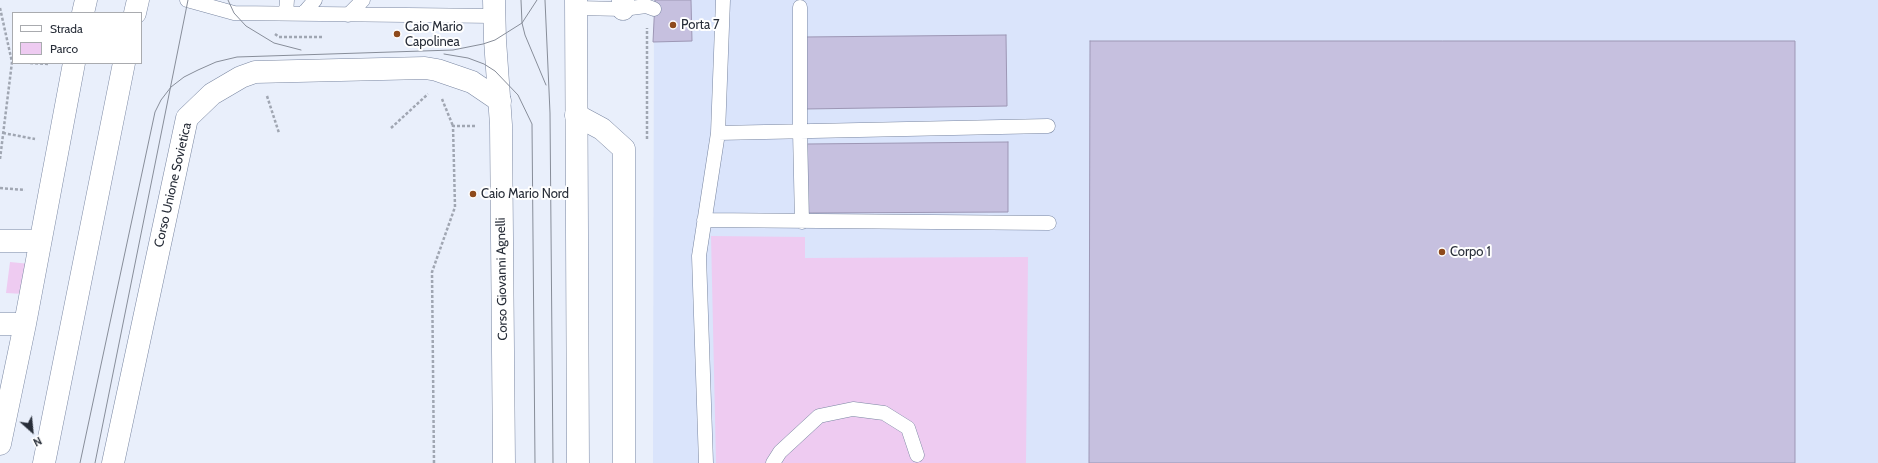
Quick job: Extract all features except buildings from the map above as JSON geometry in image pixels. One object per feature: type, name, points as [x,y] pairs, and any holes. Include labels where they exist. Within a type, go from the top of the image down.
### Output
[{"type":"street","points":[[83,12],[86,0]]},
{"type":"street","points":[[135,12],[138,0]]},
{"type":"street","points":[[576,4],[578,463]]},
{"type":"street","name":"Corso Giovanni Agnelli","points":[[494,8],[500,101],[504,463]]},
{"type":"street","points":[[0,442],[25,324],[40,241],[64,64]]},
{"type":"street","points":[[44,463],[124,64]]},
{"type":"street","name":"Corso Unione Sovietica","points":[[113,463],[187,118],[212,94],[241,77],[255,72],[425,68],[437,70],[472,82],[500,101]]},
{"type":"street","points":[[576,114],[602,129],[624,148],[624,463]]},
{"type":"street","points":[[0,241],[40,241]]},
{"type":"street","points":[[0,324],[25,324]]},
{"type":"lane","points":[[187,0],[234,13],[287,7],[302,14],[348,15],[494,8]]},
{"type":"lane","points":[[302,14],[315,0]]},
{"type":"lane","points":[[348,15],[363,0]]},
{"type":"lane","points":[[706,463],[699,256],[718,133],[723,0]]},
{"type":"lane","points":[[576,4],[623,4],[646,6],[654,9]]},
{"type":"lane","points":[[800,7],[802,222]]},
{"type":"lane","points":[[718,133],[1048,126]]},
{"type":"lane","points":[[704,220],[1049,223]]},
{"type":"lane","points":[[773,463],[780,452],[819,416],[853,409],[884,413],[908,428],[916,455]]},
{"type":"path","points":[[0,8],[12,58]]},
{"type":"path","points":[[0,159],[13,64]]},
{"type":"path","points":[[266,90],[280,133]]},
{"type":"path","points":[[391,128],[431,91]]},
{"type":"path","points":[[434,463],[432,272],[455,207],[453,126],[440,92]]},
{"type":"path","points":[[453,126],[479,126]]},
{"type":"path","points":[[4,133],[40,139]]},
{"type":"path","points":[[0,188],[30,191]]},
{"type":"shaded area","points":[[654,0],[1878,0],[1878,463],[653,463]]},
{"type":"green space","points":[[711,236],[805,237],[805,258],[1028,257],[1026,463],[716,463]]},
{"type":"green space","points":[[10,262],[30,264],[24,294],[6,293]]},
{"type":"tram line","points":[[95,463],[188,0]]},
{"type":"tram line","points":[[228,0],[234,13],[246,26],[274,43],[301,50]]},
{"type":"tram line","points":[[521,0],[522,23],[525,35],[546,85]]},
{"type":"tram line","points":[[80,463],[155,112],[161,100],[171,87],[184,77],[198,70],[216,62],[237,57],[453,50],[483,44],[495,40],[522,23],[537,0]]},
{"type":"tram line","points":[[545,0],[550,113],[553,463]]},
{"type":"tram line","points":[[444,54],[468,58],[484,64],[495,71],[518,95],[532,124],[535,463]]},
{"type":"place","name":"Porta 7","points":[[673,25]]},
{"type":"place","name":"Caio Mario Capolinea","points":[[397,34]]},
{"type":"place","name":"Caio Mario Nord","points":[[473,194]]},
{"type":"place","name":"Corpo 1","points":[[1442,252]]}]
